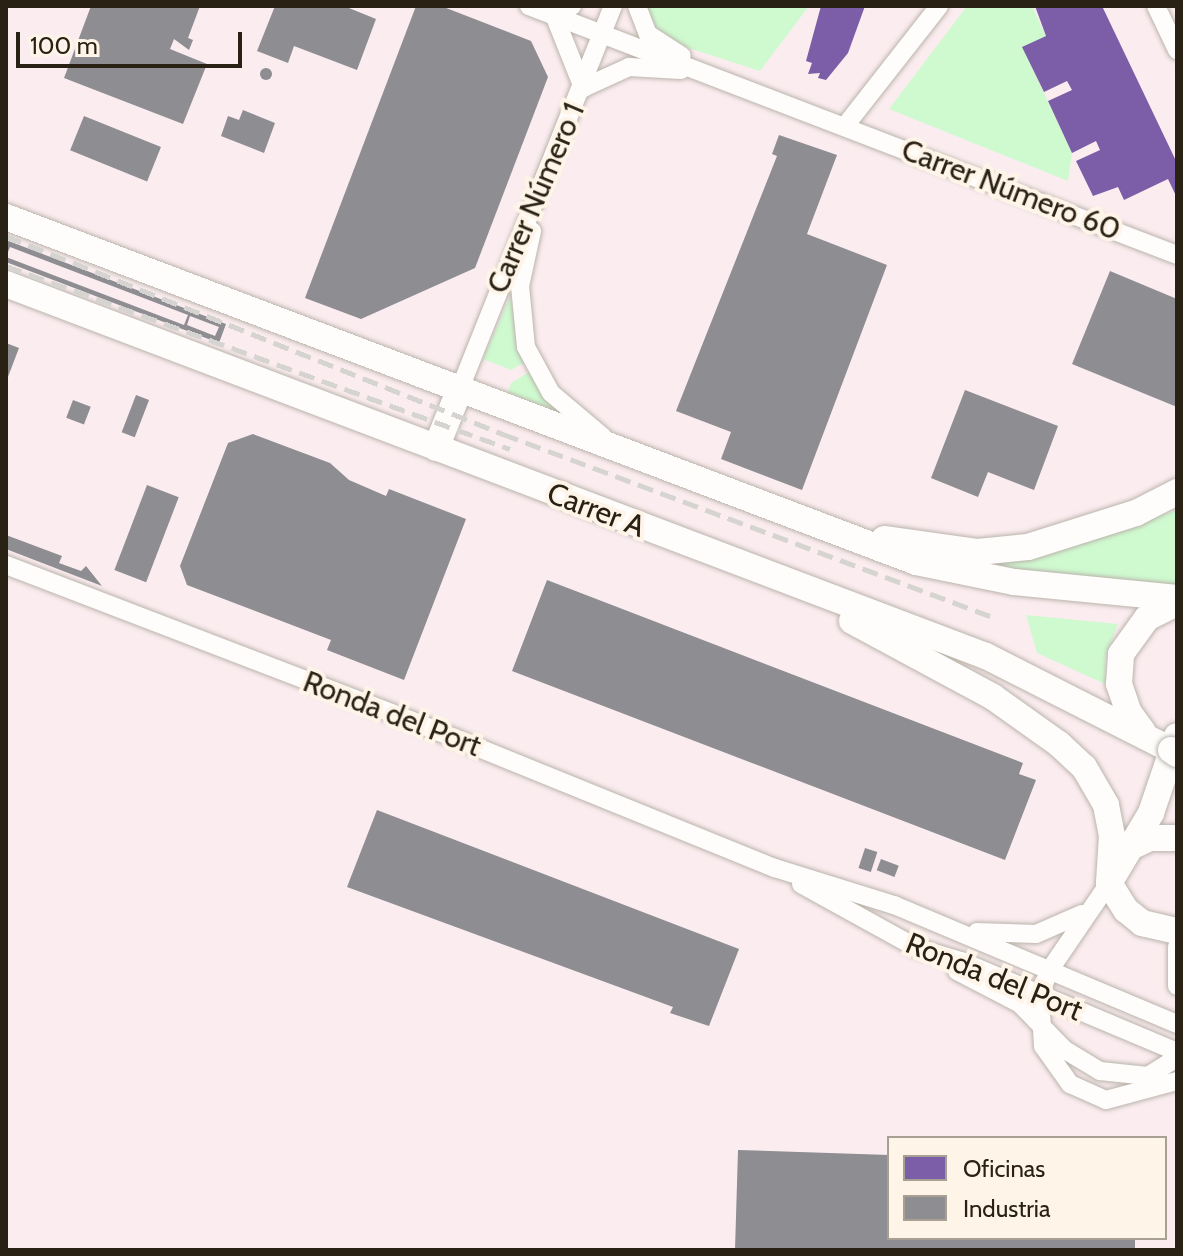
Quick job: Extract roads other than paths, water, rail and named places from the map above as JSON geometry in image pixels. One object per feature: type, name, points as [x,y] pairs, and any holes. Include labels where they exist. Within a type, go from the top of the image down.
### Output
[{"type":"main road","points":[[6,217],[810,526],[953,572],[1177,600]]},
{"type":"main road","name":"Carrer A","points":[[6,284],[1014,668],[1143,732],[1177,754]]},
{"type":"main road","points":[[436,448],[459,391]]},
{"type":"main road","points":[[810,526],[952,549],[1001,551],[1136,513],[1177,492]]},
{"type":"main road","points":[[705,551],[867,629],[993,697],[1059,744],[1084,767],[1106,805],[1112,835],[1109,883],[1133,917],[1177,931]]},
{"type":"main road","points":[[1143,732],[1123,698],[1119,663],[1137,628],[1177,600]]},
{"type":"main road","points":[[1109,883],[1135,845],[1177,736]]},
{"type":"main road","points":[[1177,769],[1177,791]]},
{"type":"main road","points":[[1135,845],[1150,838],[1177,838]]},
{"type":"street","name":"Carrer Número 60","points":[[529,6],[1177,255]]},
{"type":"street","points":[[572,6],[554,15],[583,88]]},
{"type":"street","name":"Carrer Número 1","points":[[459,391],[484,318],[541,193],[613,6]]},
{"type":"street","name":"Carrer Número 60","points":[[637,6],[648,34],[708,73]]},
{"type":"street","points":[[845,126],[939,6]]},
{"type":"street","points":[[1156,6],[1177,50]]},
{"type":"street","name":"Carrer Número 60","points":[[583,88],[629,67],[708,73]]},
{"type":"street","name":"Carrer Número 1","points":[[541,193],[520,286],[526,347],[551,393],[624,452]]},
{"type":"street","name":"Ronda del Port","points":[[6,565],[410,720],[775,868],[894,905],[1177,1024]]},
{"type":"street","name":"Ronda del Port","points":[[775,868],[917,948],[961,961],[1177,1052]]},
{"type":"street","points":[[1109,883],[1049,971],[1040,995],[1039,1020],[1050,1063],[1078,1090],[1106,1100],[1124,1099],[1177,1081]]},
{"type":"street","points":[[947,928],[1003,936],[1051,931],[1088,911]]},
{"type":"street","points":[[1177,947],[1177,986]]},
{"type":"street","points":[[917,948],[1008,995],[1039,1020],[1074,1058],[1110,1074],[1148,1076],[1177,1058]]},
{"type":"railway","points":[[6,236],[503,434],[998,619]]},
{"type":"railway","points":[[6,266],[510,449]]}]
